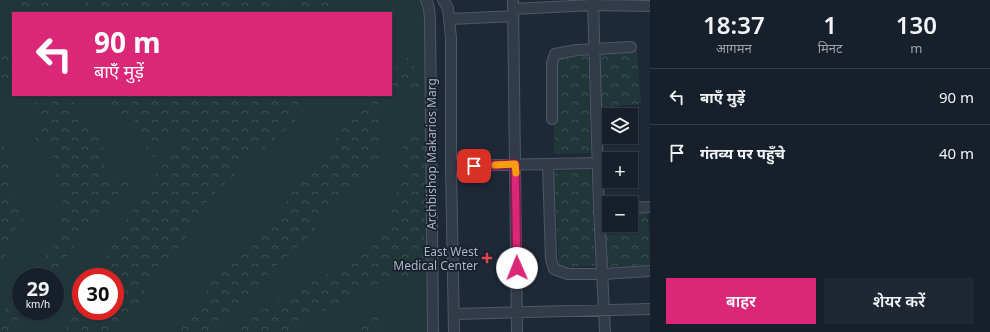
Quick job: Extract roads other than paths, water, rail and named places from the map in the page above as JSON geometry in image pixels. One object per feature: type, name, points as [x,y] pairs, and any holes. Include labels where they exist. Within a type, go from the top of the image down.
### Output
[{"type":"street","name":"Archbishop Makarios Marg","points":[[426,0],[429,8],[430,20],[433,332]]},
{"type":"street","name":"Archbishop Makarios Marg","points":[[443,0],[448,8],[452,38],[451,166],[454,332]]},
{"type":"street","points":[[450,19],[513,8],[593,3],[650,6]]},
{"type":"street","points":[[593,3],[598,209],[605,332]]},
{"type":"street","points":[[513,8],[517,332]]},
{"type":"street","points":[[552,119],[553,58],[555,54],[561,52],[631,47]]},
{"type":"street","points":[[597,123],[602,117]]},
{"type":"street","points":[[451,166],[598,163]]},
{"type":"street","points":[[548,164],[552,266],[554,269],[568,274],[602,274],[650,271]]},
{"type":"street","points":[[638,208],[650,207]]},
{"type":"street","points":[[454,314],[650,309]]},
{"type":"place","name":"East West Medical Center","points":[[487,258]]}]
